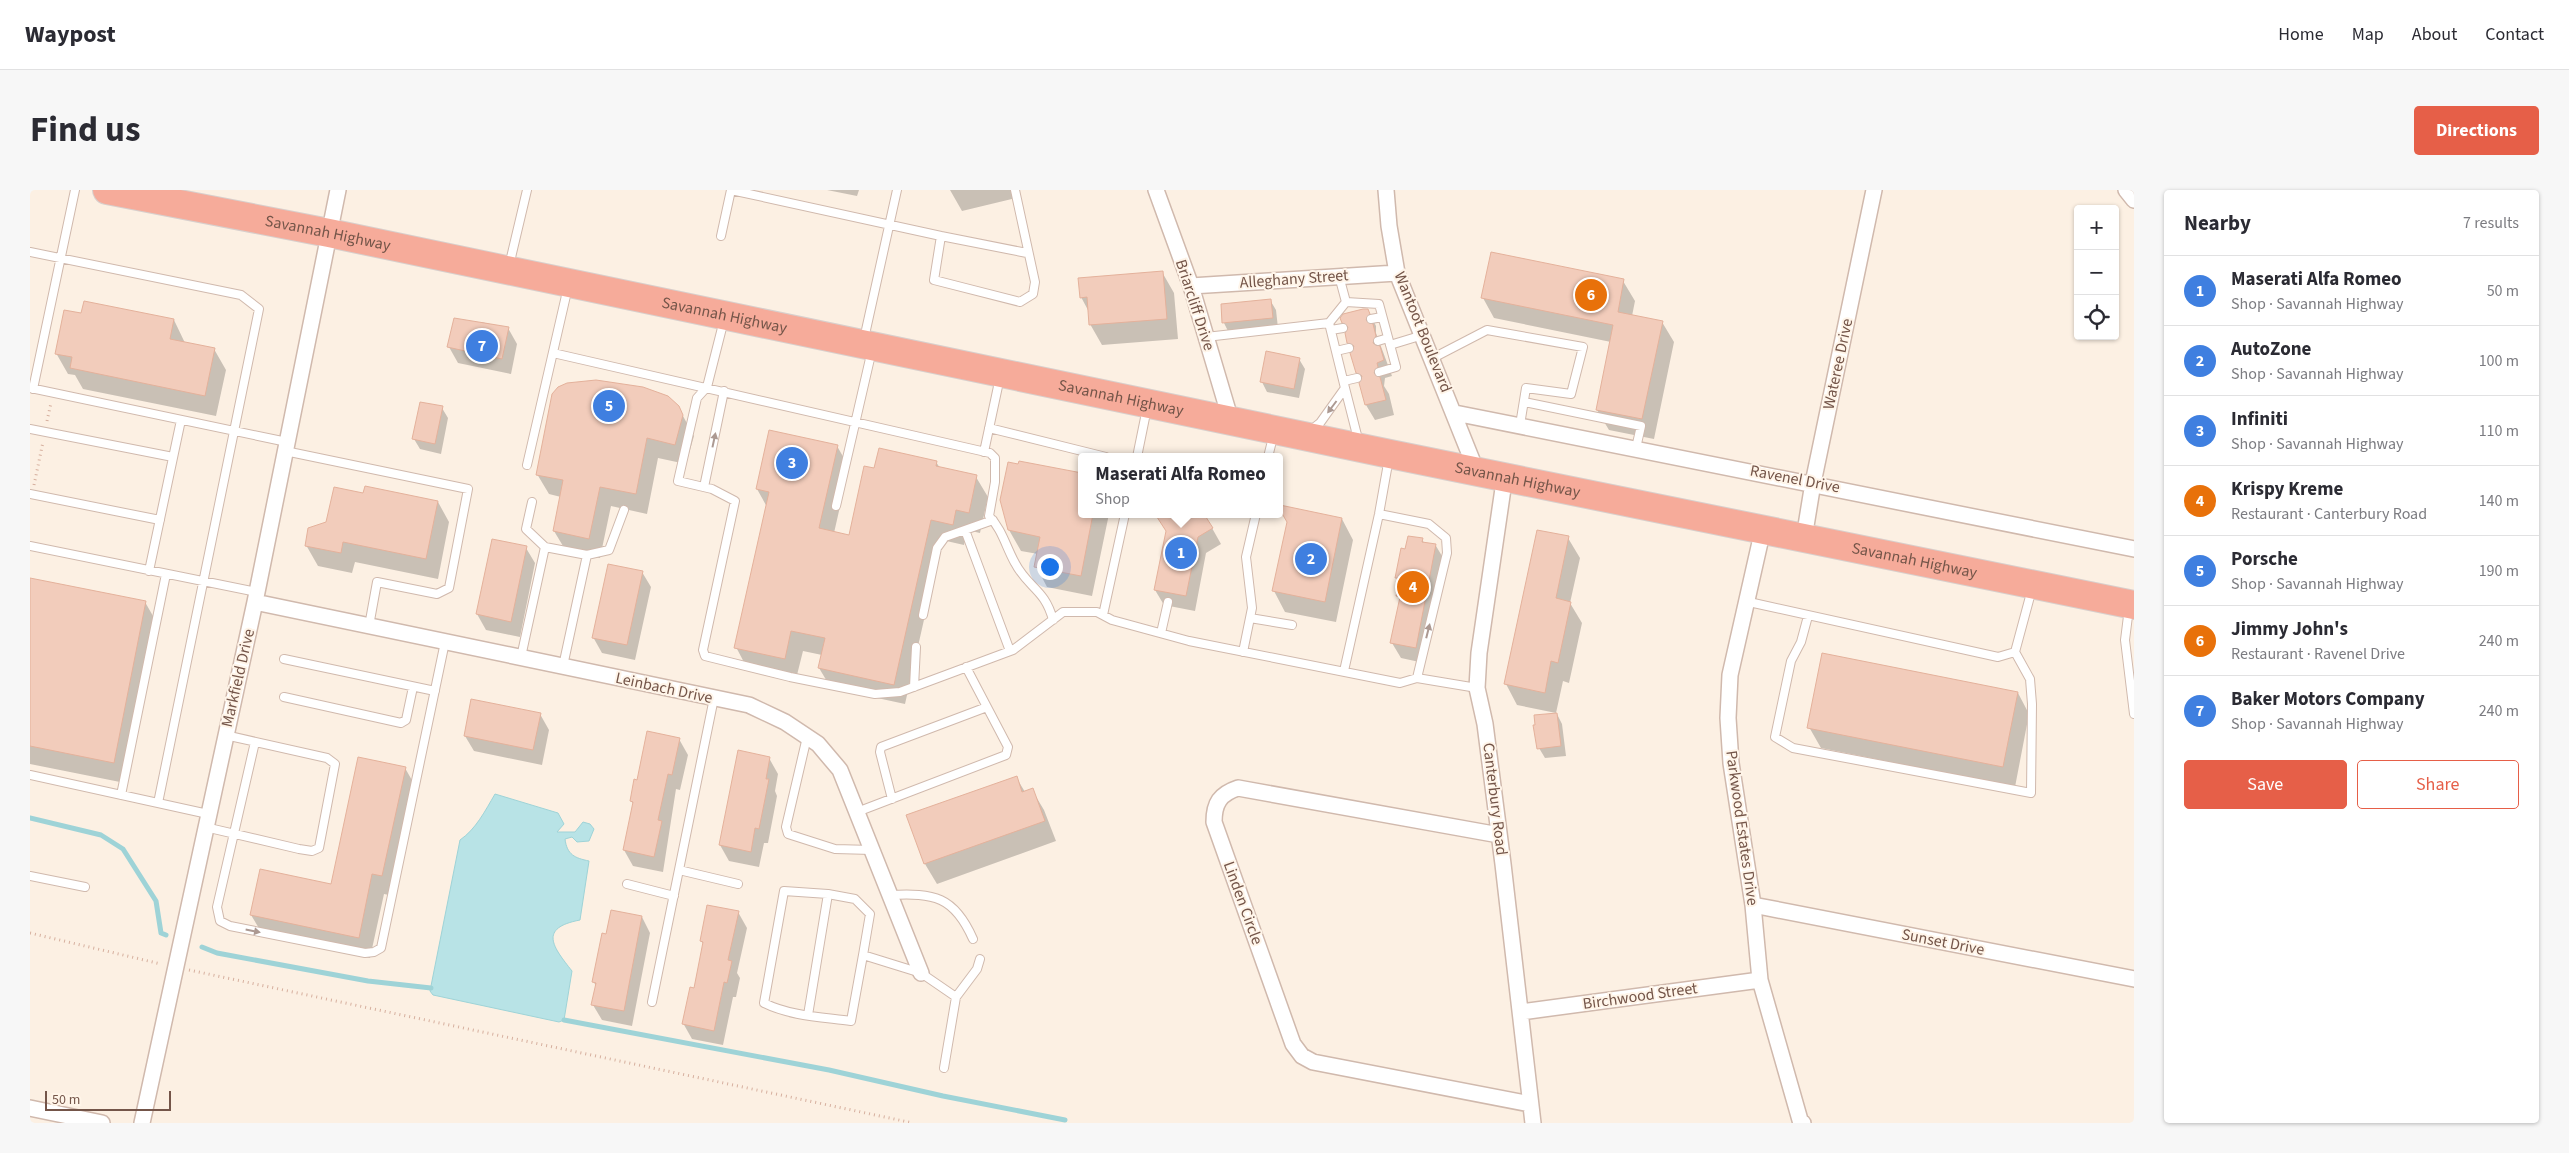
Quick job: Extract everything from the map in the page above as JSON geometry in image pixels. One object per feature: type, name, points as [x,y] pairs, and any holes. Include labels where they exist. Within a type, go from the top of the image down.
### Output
[{"type":"highway","name":"Savannah Highway","points":[[107,190],[178,200],[1148,404],[1390,454],[1505,475],[2132,604]]},
{"type":"street","name":"Markfield Drive","points":[[142,1123],[256,597],[338,190]]},
{"type":"street","name":"Briarcliff Drive","points":[[1156,190],[1191,286],[1231,421]]},
{"type":"street","name":"Wantoot Boulevard","points":[[1386,190],[1389,226],[1397,273],[1455,412],[1476,470]]},
{"type":"street","name":"Wateree Drive","points":[[1804,538],[1813,483],[1874,190]]},
{"type":"street","points":[[2126,190],[2134,200]]},
{"type":"street","name":"Alleghany Street","points":[[1191,286],[1397,273]]},
{"type":"street","name":"Ravenel Drive","points":[[1455,412],[2134,549]]},
{"type":"street","name":"Canterbury Road","points":[[1505,475],[1479,653],[1477,688],[1485,724],[1500,835],[1533,1123]]},
{"type":"street","name":"Parkwood Estates Drive","points":[[1763,529],[1749,602],[1730,675],[1728,718],[1731,763],[1753,905],[1760,980],[1800,1120],[1803,1123]]},
{"type":"street","name":"Leinbach Drive","points":[[256,597],[369,626],[749,705],[785,722],[818,744],[840,770],[921,973]]},
{"type":"street","name":"Linden Circle","points":[[1500,835],[1238,788],[1225,792],[1218,800],[1214,809],[1214,822],[1293,1044],[1302,1056],[1313,1062],[1530,1104]]},
{"type":"street","name":"Sunset Drive","points":[[1753,905],[2134,979]]},
{"type":"street","name":"Birchwood Street","points":[[1521,1012],[1760,980]]},
{"type":"street","points":[[30,1108],[102,1123]]},
{"type":"lane","points":[[75,190],[32,388],[235,431],[286,446],[468,489],[449,588],[437,594],[377,582],[369,626]]},
{"type":"lane","points":[[508,270],[527,190]]},
{"type":"lane","points":[[721,236],[731,190],[1027,253]]},
{"type":"lane","points":[[836,506],[898,190]]},
{"type":"lane","points":[[941,236],[934,280],[1020,302],[1033,294],[1035,282],[1027,253],[1015,190]]},
{"type":"lane","points":[[30,252],[241,295],[259,309],[158,803]]},
{"type":"lane","points":[[1339,276],[1346,302],[1330,326],[1360,447]]},
{"type":"lane","points":[[527,464],[569,283]]},
{"type":"lane","points":[[1346,302],[1378,304],[1396,367],[1379,372]]},
{"type":"lane","points":[[726,315],[707,387],[698,398],[678,481],[704,488],[736,501],[703,650],[705,656],[790,677],[875,694],[900,692],[1010,651],[1063,612],[1097,612],[1112,620],[1244,652],[1400,683],[1417,678],[1477,688]]},
{"type":"lane","points":[[1371,319],[1382,317]]},
{"type":"lane","points":[[1206,336],[1330,326],[1343,328]]},
{"type":"lane","points":[[1433,358],[1487,330],[1583,347],[1570,394],[1526,388],[1520,425]]},
{"type":"lane","points":[[1378,341],[1389,342],[1423,335]]},
{"type":"lane","points":[[1336,351],[1349,348]]},
{"type":"lane","points":[[553,353],[990,453],[995,458],[989,516],[993,520],[1015,564],[1027,581],[1039,589],[1045,598],[1053,620]]},
{"type":"lane","points":[[984,452],[1000,373]]},
{"type":"lane","points":[[1304,435],[1320,423],[1345,385],[1357,378]]},
{"type":"lane","points":[[704,488],[724,391]]},
{"type":"lane","points":[[1524,402],[1641,426],[1636,448]]},
{"type":"lane","points":[[1138,453],[1148,404]]},
{"type":"lane","points":[[149,571],[181,420]]},
{"type":"lane","points":[[989,428],[1090,453]]},
{"type":"lane","points":[[30,429],[173,457]]},
{"type":"lane","points":[[1269,453],[1275,429]]},
{"type":"lane","points":[[1344,671],[1380,514],[1390,454]]},
{"type":"lane","points":[[30,494],[160,520]]},
{"type":"lane","points":[[532,502],[526,529],[545,547],[587,555],[609,550],[624,510]]},
{"type":"lane","points":[[1380,514],[1429,524],[1446,538],[1448,553],[1417,678]]},
{"type":"lane","points":[[1103,615],[1124,518]]},
{"type":"lane","points":[[1244,652],[1252,593],[1246,577],[1246,557],[1255,518]]},
{"type":"lane","points":[[923,615],[937,548],[945,537],[993,520]]},
{"type":"lane","points":[[964,530],[1010,651]]},
{"type":"lane","points":[[30,546],[204,582],[256,597]]},
{"type":"lane","points":[[521,658],[545,547]]},
{"type":"lane","points":[[563,666],[587,555]]},
{"type":"lane","points":[[121,795],[166,574]]},
{"type":"lane","points":[[1808,616],[1801,642],[1791,661],[1775,737],[1794,748],[2031,793],[2032,704],[2030,679],[2015,652],[2033,584]]},
{"type":"lane","points":[[1161,633],[1168,602]]},
{"type":"lane","points":[[1749,602],[1998,657],[2015,652]]},
{"type":"lane","points":[[2132,604],[2125,640],[2134,714]]},
{"type":"lane","points":[[1250,618],[1292,625]]},
{"type":"lane","points":[[255,742],[217,907],[220,921],[230,926],[365,953],[374,952],[381,948],[445,642]]},
{"type":"lane","points":[[914,686],[916,647]]},
{"type":"lane","points":[[284,659],[435,691]]},
{"type":"lane","points":[[857,812],[1006,755],[1008,748],[966,667]]},
{"type":"lane","points":[[284,697],[401,723],[406,720],[413,687]]},
{"type":"lane","points":[[652,1002],[714,698]]},
{"type":"lane","points":[[892,799],[880,752],[881,747],[987,707]]},
{"type":"lane","points":[[30,776],[158,803],[234,834],[312,851],[319,848],[335,764],[327,758],[225,735]]},
{"type":"lane","points":[[807,737],[786,827],[788,834],[835,849],[872,850]]},
{"type":"lane","points":[[679,870],[738,884]]},
{"type":"lane","points":[[30,876],[85,887]]},
{"type":"lane","points":[[627,884],[674,896]]},
{"type":"lane","points":[[784,891],[828,894],[855,899],[870,914],[851,1021],[808,1015],[775,1008],[764,1003],[784,891]]},
{"type":"lane","points":[[808,1015],[828,894]]},
{"type":"lane","points":[[890,895],[910,894],[933,897],[955,907],[973,939]]},
{"type":"lane","points":[[863,956],[921,973],[956,997]]},
{"type":"lane","points":[[944,1068],[956,997],[977,969],[980,958]]},
{"type":"path","points":[[30,933],[176,967],[913,1123]]},
{"type":"water","points":[[495,794],[558,813],[564,824],[557,832],[575,832],[583,822],[590,824],[594,829],[589,841],[577,842],[572,837],[565,839],[572,855],[589,861],[580,920],[558,928],[554,933],[553,940],[555,946],[572,971],[564,1020],[559,1022],[433,995],[430,991],[460,840],[475,825]]},
{"type":"building","points":[[1491,252],[1624,279],[1618,312],[1663,321],[1642,419],[1596,410],[1613,325],[1481,298]]},
{"type":"building","points":[[1163,271],[1167,319],[1089,325],[1087,297],[1080,298],[1078,278]]},
{"type":"building","points":[[1271,299],[1273,318],[1222,323],[1221,304]]},
{"type":"building","points":[[84,301],[174,319],[170,339],[215,348],[205,396],[70,368],[72,357],[55,354],[64,310],[81,313]]},
{"type":"building","points":[[1368,309],[1370,314],[1366,320],[1373,324],[1376,336],[1373,343],[1380,346],[1384,360],[1377,363],[1378,367],[1374,373],[1380,377],[1386,400],[1365,405],[1359,383],[1362,376],[1356,373],[1350,353],[1354,346],[1347,343],[1345,333],[1348,327],[1342,323],[1340,318],[1343,314]]},
{"type":"building","points":[[454,318],[509,327],[502,359],[447,347]]},
{"type":"building","points":[[1266,351],[1300,358],[1294,389],[1260,382]]},
{"type":"building","points":[[596,380],[643,387],[668,396],[679,406],[683,415],[675,445],[647,438],[636,494],[600,487],[589,539],[553,531],[563,480],[536,475],[552,394],[558,387],[567,383]]},
{"type":"building","points":[[420,402],[443,406],[435,444],[412,439]]},
{"type":"building","points":[[769,430],[838,445],[819,528],[849,535],[864,466],[874,468],[879,448],[937,461],[936,466],[977,475],[969,513],[956,510],[953,525],[931,520],[894,685],[818,668],[825,638],[791,631],[785,659],[734,648],[769,492],[756,489]]},
{"type":"building","points":[[1019,461],[1078,472],[1078,518],[1092,518],[1081,576],[1034,567],[1040,537],[1008,530],[1000,500],[1008,462],[1018,464]]},
{"type":"building","points":[[365,486],[438,501],[426,559],[343,542],[341,553],[305,546],[308,528],[326,522],[334,487],[363,493]]},
{"type":"building","points":[[1283,506],[1342,518],[1325,602],[1272,591],[1287,522],[1283,515]]},
{"type":"building","points":[[1158,518],[1207,518],[1213,528],[1198,537],[1186,596],[1154,590],[1166,531]]},
{"type":"building","points":[[1537,530],[1569,536],[1556,598],[1571,602],[1558,663],[1551,661],[1545,693],[1504,684]]},
{"type":"building","points":[[1408,536],[1423,538],[1422,542],[1436,544],[1416,648],[1390,643],[1400,597],[1396,596],[1400,578],[1395,578],[1401,548],[1405,549]]},
{"type":"building","points":[[492,539],[527,546],[511,622],[476,614]]},
{"type":"building","points":[[608,564],[643,571],[627,645],[592,638]]},
{"type":"building","points":[[30,578],[146,601],[114,763],[30,746]]},
{"type":"building","points":[[1822,653],[2018,692],[2003,767],[1807,728]]},
{"type":"building","points":[[471,699],[541,713],[533,750],[464,736]]},
{"type":"building","points":[[1557,713],[1561,746],[1537,749],[1533,725],[1535,725],[1534,715]]},
{"type":"building","points":[[647,731],[680,738],[672,775],[668,774],[658,820],[662,821],[654,857],[623,850],[633,802],[630,801],[634,779],[637,780]]},
{"type":"building","points":[[738,750],[770,757],[766,779],[769,779],[759,829],[755,828],[751,852],[719,845]]},
{"type":"building","points":[[358,757],[406,767],[382,876],[372,874],[359,938],[250,915],[260,869],[331,884]]},
{"type":"building","points":[[1017,776],[1022,792],[1033,788],[1045,821],[924,864],[906,815]]},
{"type":"building","points":[[707,905],[739,911],[728,960],[732,961],[727,983],[724,982],[714,1031],[682,1024],[690,987],[694,988],[703,942],[700,941]]},
{"type":"building","points":[[611,910],[642,916],[624,1011],[591,1005],[596,983],[592,982],[602,933],[606,934]]},
{"type":"waterway","points":[[30,818],[101,835],[123,849],[156,901],[161,933],[166,935]]},
{"type":"waterway","points":[[202,947],[217,953],[368,981],[431,988]]},
{"type":"waterway","points":[[564,1020],[829,1070],[943,1096],[1065,1120]]},
{"type":"place","name":"Jimmy John's","points":[[1591,295]]},
{"type":"place","name":"Baker Motors Company","points":[[482,346]]},
{"type":"place","name":"Porsche","points":[[609,406]]},
{"type":"place","name":"Infiniti","points":[[792,463]]},
{"type":"place","name":"Maserati Alfa Romeo","points":[[1181,553]]},
{"type":"place","name":"AutoZone","points":[[1311,559]]},
{"type":"place","name":"Krispy Kreme","points":[[1413,587]]}]
